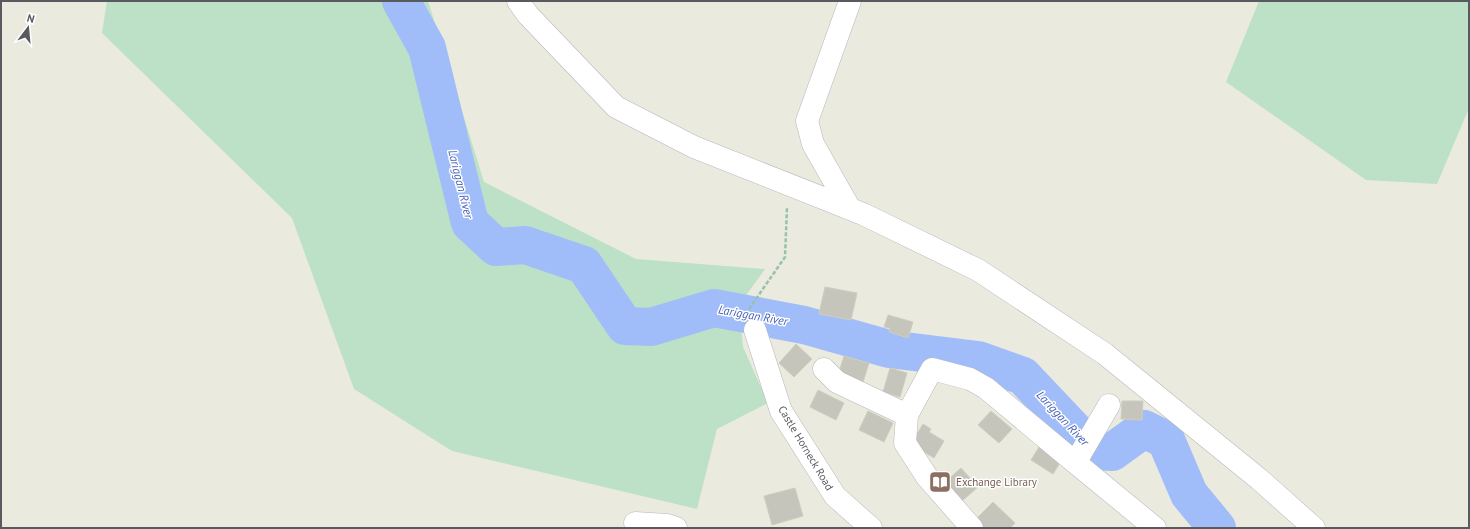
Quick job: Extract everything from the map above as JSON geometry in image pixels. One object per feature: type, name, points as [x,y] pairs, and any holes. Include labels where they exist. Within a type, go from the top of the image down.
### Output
[{"type":"street","points":[[518,1],[528,15],[616,107],[694,147],[850,209],[978,270],[1105,354],[1258,479],[1314,528]]},
{"type":"street","points":[[850,1],[807,121],[813,144],[850,209]]},
{"type":"street","name":"Castle Horneck Road","points":[[751,321],[781,411],[835,496],[871,528]]},
{"type":"street","points":[[972,528],[927,477],[905,443],[907,415],[932,369],[970,379],[986,388],[1075,459],[1155,528]]},
{"type":"street","points":[[824,370],[837,382],[907,415]]},
{"type":"street","points":[[1075,459],[1109,405]]},
{"type":"street","points":[[635,523],[667,525],[676,528]]},
{"type":"path","points":[[751,321],[785,258],[788,184]]},
{"type":"green space","points":[[107,1],[428,1],[484,182],[636,259],[765,269],[739,305],[743,347],[768,403],[717,429],[697,509],[452,451],[354,389],[292,218],[102,33]]},
{"type":"green space","points":[[1259,1],[1469,1],[1469,108],[1437,184],[1366,180],[1226,82]]},
{"type":"building","points":[[825,287],[857,293],[851,320],[819,314]]},
{"type":"building","points":[[888,315],[913,322],[908,338],[889,332],[890,328],[884,327]]},
{"type":"building","points":[[796,344],[812,359],[794,377],[779,363]]},
{"type":"building","points":[[844,356],[869,363],[863,382],[838,375]]},
{"type":"building","points":[[890,368],[907,373],[900,397],[883,392]]},
{"type":"building","points":[[818,390],[844,403],[836,420],[810,407]]},
{"type":"building","points":[[1122,401],[1143,401],[1142,420],[1121,419]]},
{"type":"building","points":[[868,411],[893,423],[884,442],[859,430]]},
{"type":"building","points":[[991,411],[1012,429],[999,443],[978,425]]},
{"type":"building","points":[[923,424],[931,429],[929,432],[944,441],[934,458],[911,444]]},
{"type":"building","points":[[1041,444],[1063,458],[1053,474],[1031,460]]},
{"type":"building","points":[[961,468],[978,487],[962,501],[945,482]]},
{"type":"building","points":[[795,488],[803,516],[772,525],[764,496]]},
{"type":"building","points":[[993,502],[1015,523],[1010,528],[985,528],[976,519]]},
{"type":"waterway","name":"Lariggan River","points":[[401,1],[427,48],[470,223],[496,247],[525,245],[584,265],[625,326],[651,327],[714,308],[804,325],[889,349],[978,360],[1023,376],[1094,451],[1112,452],[1144,429],[1166,440],[1189,494],[1217,528]]},
{"type":"place","name":"Exchange Library","points":[[940,482]]}]
